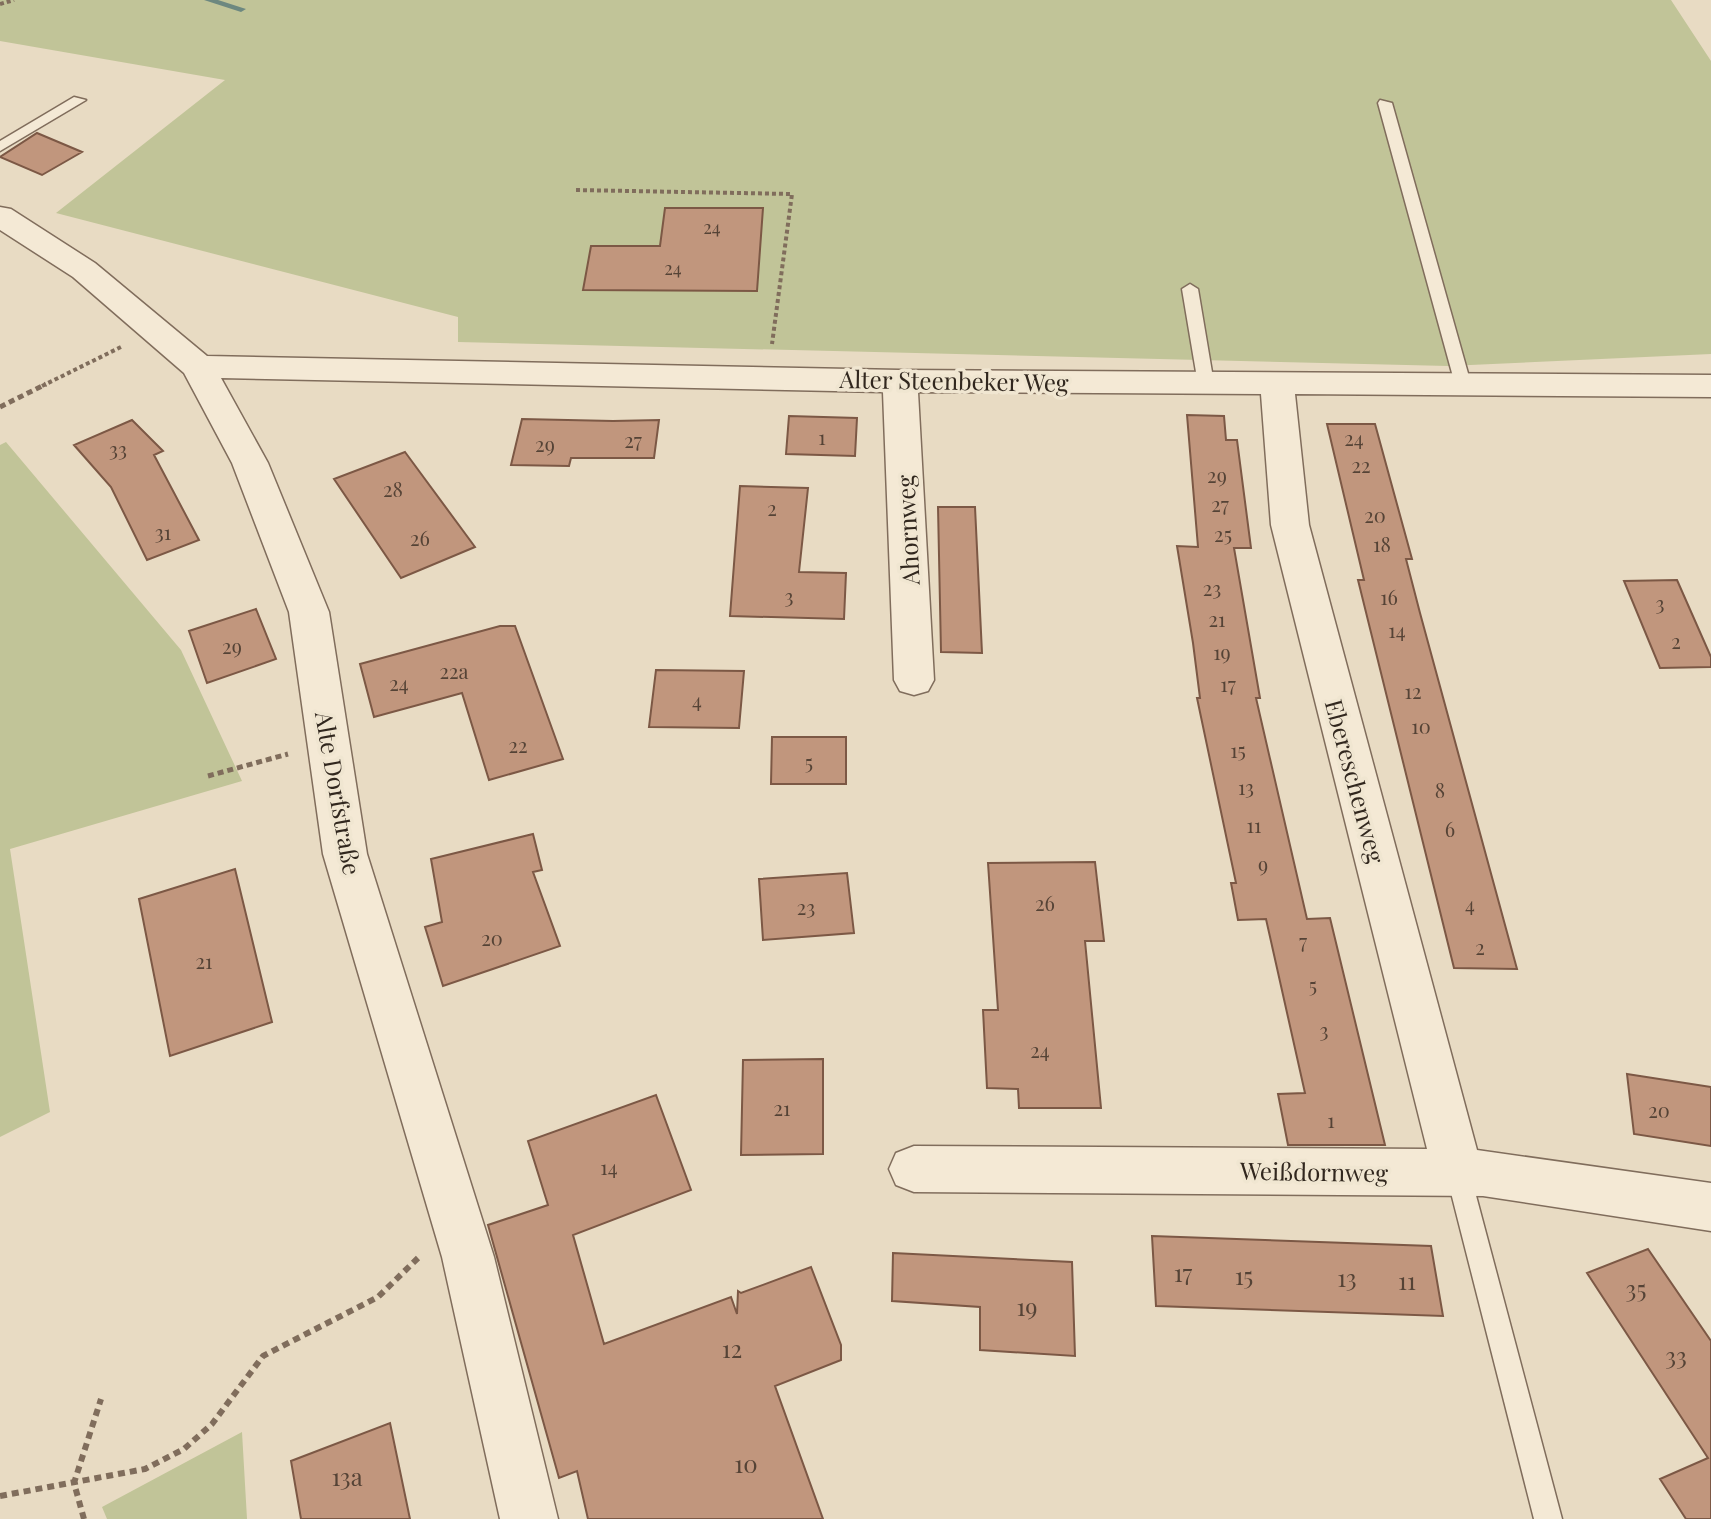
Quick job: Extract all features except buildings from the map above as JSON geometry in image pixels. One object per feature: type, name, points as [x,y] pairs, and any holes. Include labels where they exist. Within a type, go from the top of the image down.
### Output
[{"type":"street","name":"Alte Dorfstraße","points":[[0,216],[84,270],[198,367],[250,463],[309,612],[345,854],[457,1220],[529,1519]]},
{"type":"street","name":"Alter Steenbeker Weg","points":[[198,367],[900,381],[1711,386]]},
{"type":"street","name":"Ahornweg","points":[[900,381],[914,680]]},
{"type":"street","name":"Ebereschenweg","points":[[1277,384],[1290,525],[1458,1173]]},
{"type":"street","name":"Weißdornweg","points":[[914,1169],[1483,1173],[1709,1209]]},
{"type":"lane","points":[[0,147],[79,100]]},
{"type":"lane","points":[[1385,103],[1463,384]]},
{"type":"lane","points":[[1190,289],[1206,384]]},
{"type":"lane","points":[[1458,1173],[1548,1519]]},
{"type":"path","points":[[0,4],[14,0]]},
{"type":"path","points":[[576,190],[792,194],[767,377]]},
{"type":"path","points":[[0,407],[153,331]]},
{"type":"path","points":[[208,776],[329,742]]},
{"type":"path","points":[[0,1496],[145,1469],[184,1449],[212,1424],[263,1356],[378,1297],[457,1220]]},
{"type":"path","points":[[84,1519],[74,1483],[101,1399]]},
{"type":"green space","points":[[0,0],[1671,0],[1711,61],[1711,354],[1448,366],[458,342],[458,317],[56,213],[225,80],[0,41]]},
{"type":"green space","points":[[6,442],[181,650],[242,781],[10,849],[50,1112],[0,1137],[0,445]]},
{"type":"green space","points":[[242,1432],[247,1519],[107,1519],[102,1507]]},
{"type":"waterway","points":[[208,0],[241,9]]}]
